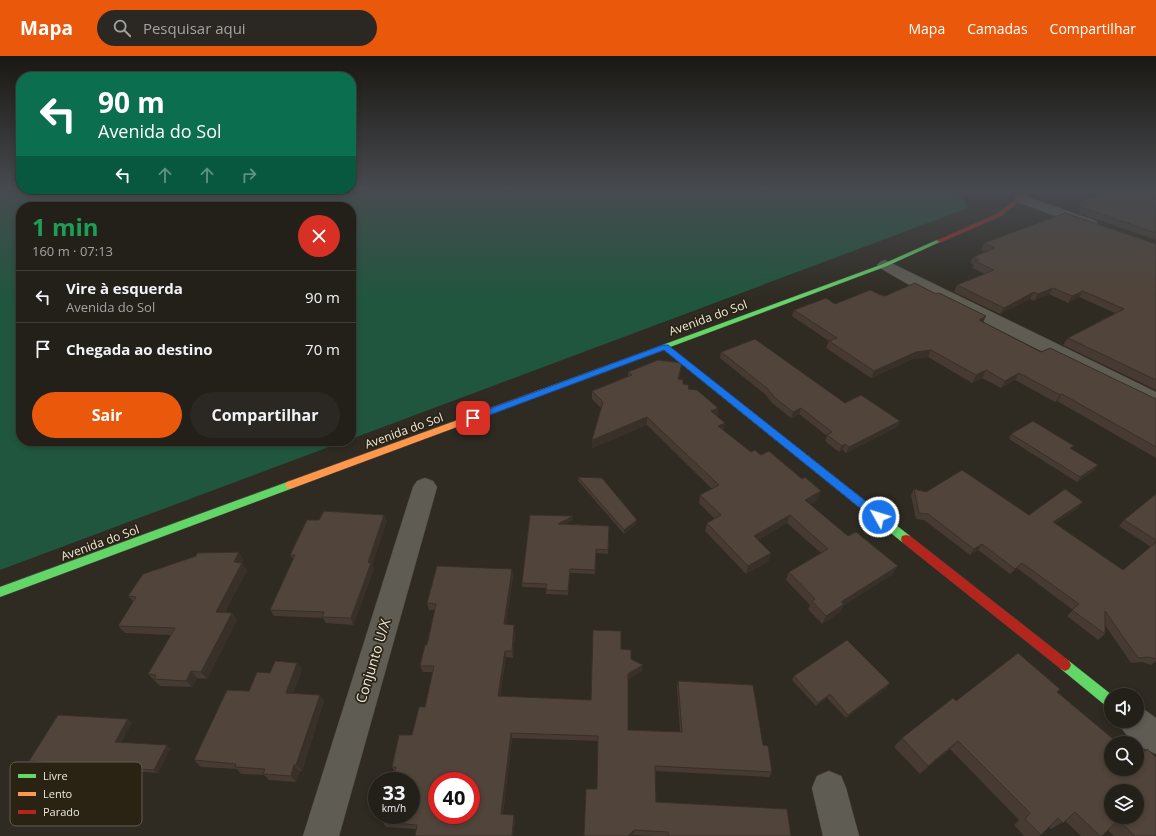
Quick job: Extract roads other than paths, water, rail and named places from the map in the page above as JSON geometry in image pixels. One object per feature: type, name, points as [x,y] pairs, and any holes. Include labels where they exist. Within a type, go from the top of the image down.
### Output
[{"type":"street","name":"Avenida do Sol","points":[[0,592],[885,265],[975,225]]},
{"type":"street","points":[[1097,225],[1104,228]]},
{"type":"street","points":[[885,265],[918,283],[1156,400]]},
{"type":"street","points":[[665,347],[1104,696]]},
{"type":"street","name":"Conjunto U/X","points":[[321,836],[424,486]]},
{"type":"street","points":[[1143,728],[1156,738]]},
{"type":"street","points":[[829,788],[841,836]]}]
